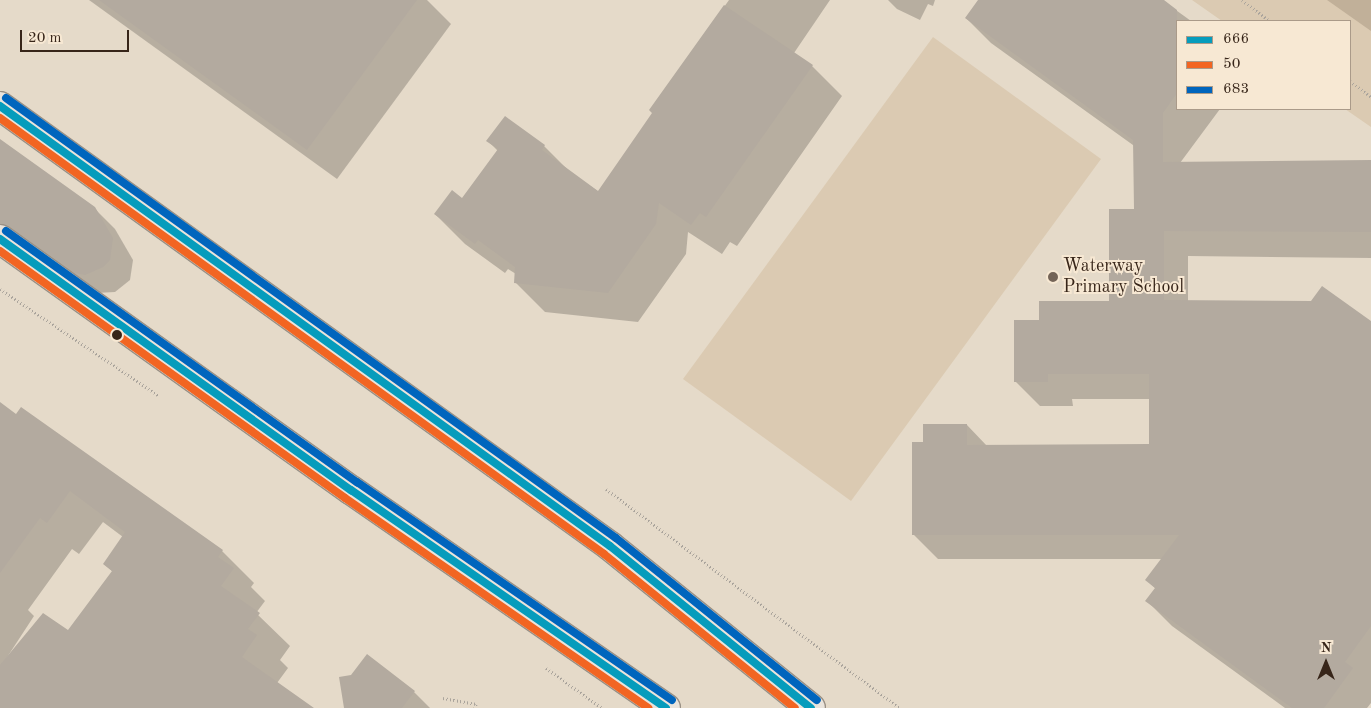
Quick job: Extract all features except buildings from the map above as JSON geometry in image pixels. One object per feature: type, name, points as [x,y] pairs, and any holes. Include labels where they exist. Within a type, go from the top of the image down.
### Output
[{"type":"street","points":[[0,106],[610,546],[811,708]]},
{"type":"street","points":[[0,239],[351,490],[666,708]]},
{"type":"path","points":[[1242,0],[1269,20]]},
{"type":"path","points":[[1351,82],[1371,98]]},
{"type":"path","points":[[0,288],[26,306]]},
{"type":"path","points":[[606,489],[900,708]]},
{"type":"path","points":[[443,698],[476,704],[475,708]]},
{"type":"path","points":[[592,702],[602,708]]},
{"type":"shaded area","points":[[1192,0],[1371,0],[1371,127],[1346,110],[1351,110],[1351,20],[1221,20]]},
{"type":"shaded area","points":[[1327,0],[1371,0],[1371,31]]},
{"type":"shaded area","points":[[933,37],[1101,159],[851,501],[683,379]]},
{"type":"transit line","name":"683","points":[[6,98],[616,538],[817,700]]},
{"type":"transit line","name":"666","points":[[0,106],[610,546],[811,708]]},
{"type":"transit line","name":"50","points":[[0,118],[604,554],[795,708]]},
{"type":"transit line","name":"683","points":[[6,231],[357,482],[672,700]]},
{"type":"transit line","name":"666","points":[[0,239],[351,490],[666,708]]},
{"type":"transit line","name":"50","points":[[0,251],[345,498],[648,708]]},
{"type":"place","name":"Waterway Primary School","points":[[1053,277]]}]
